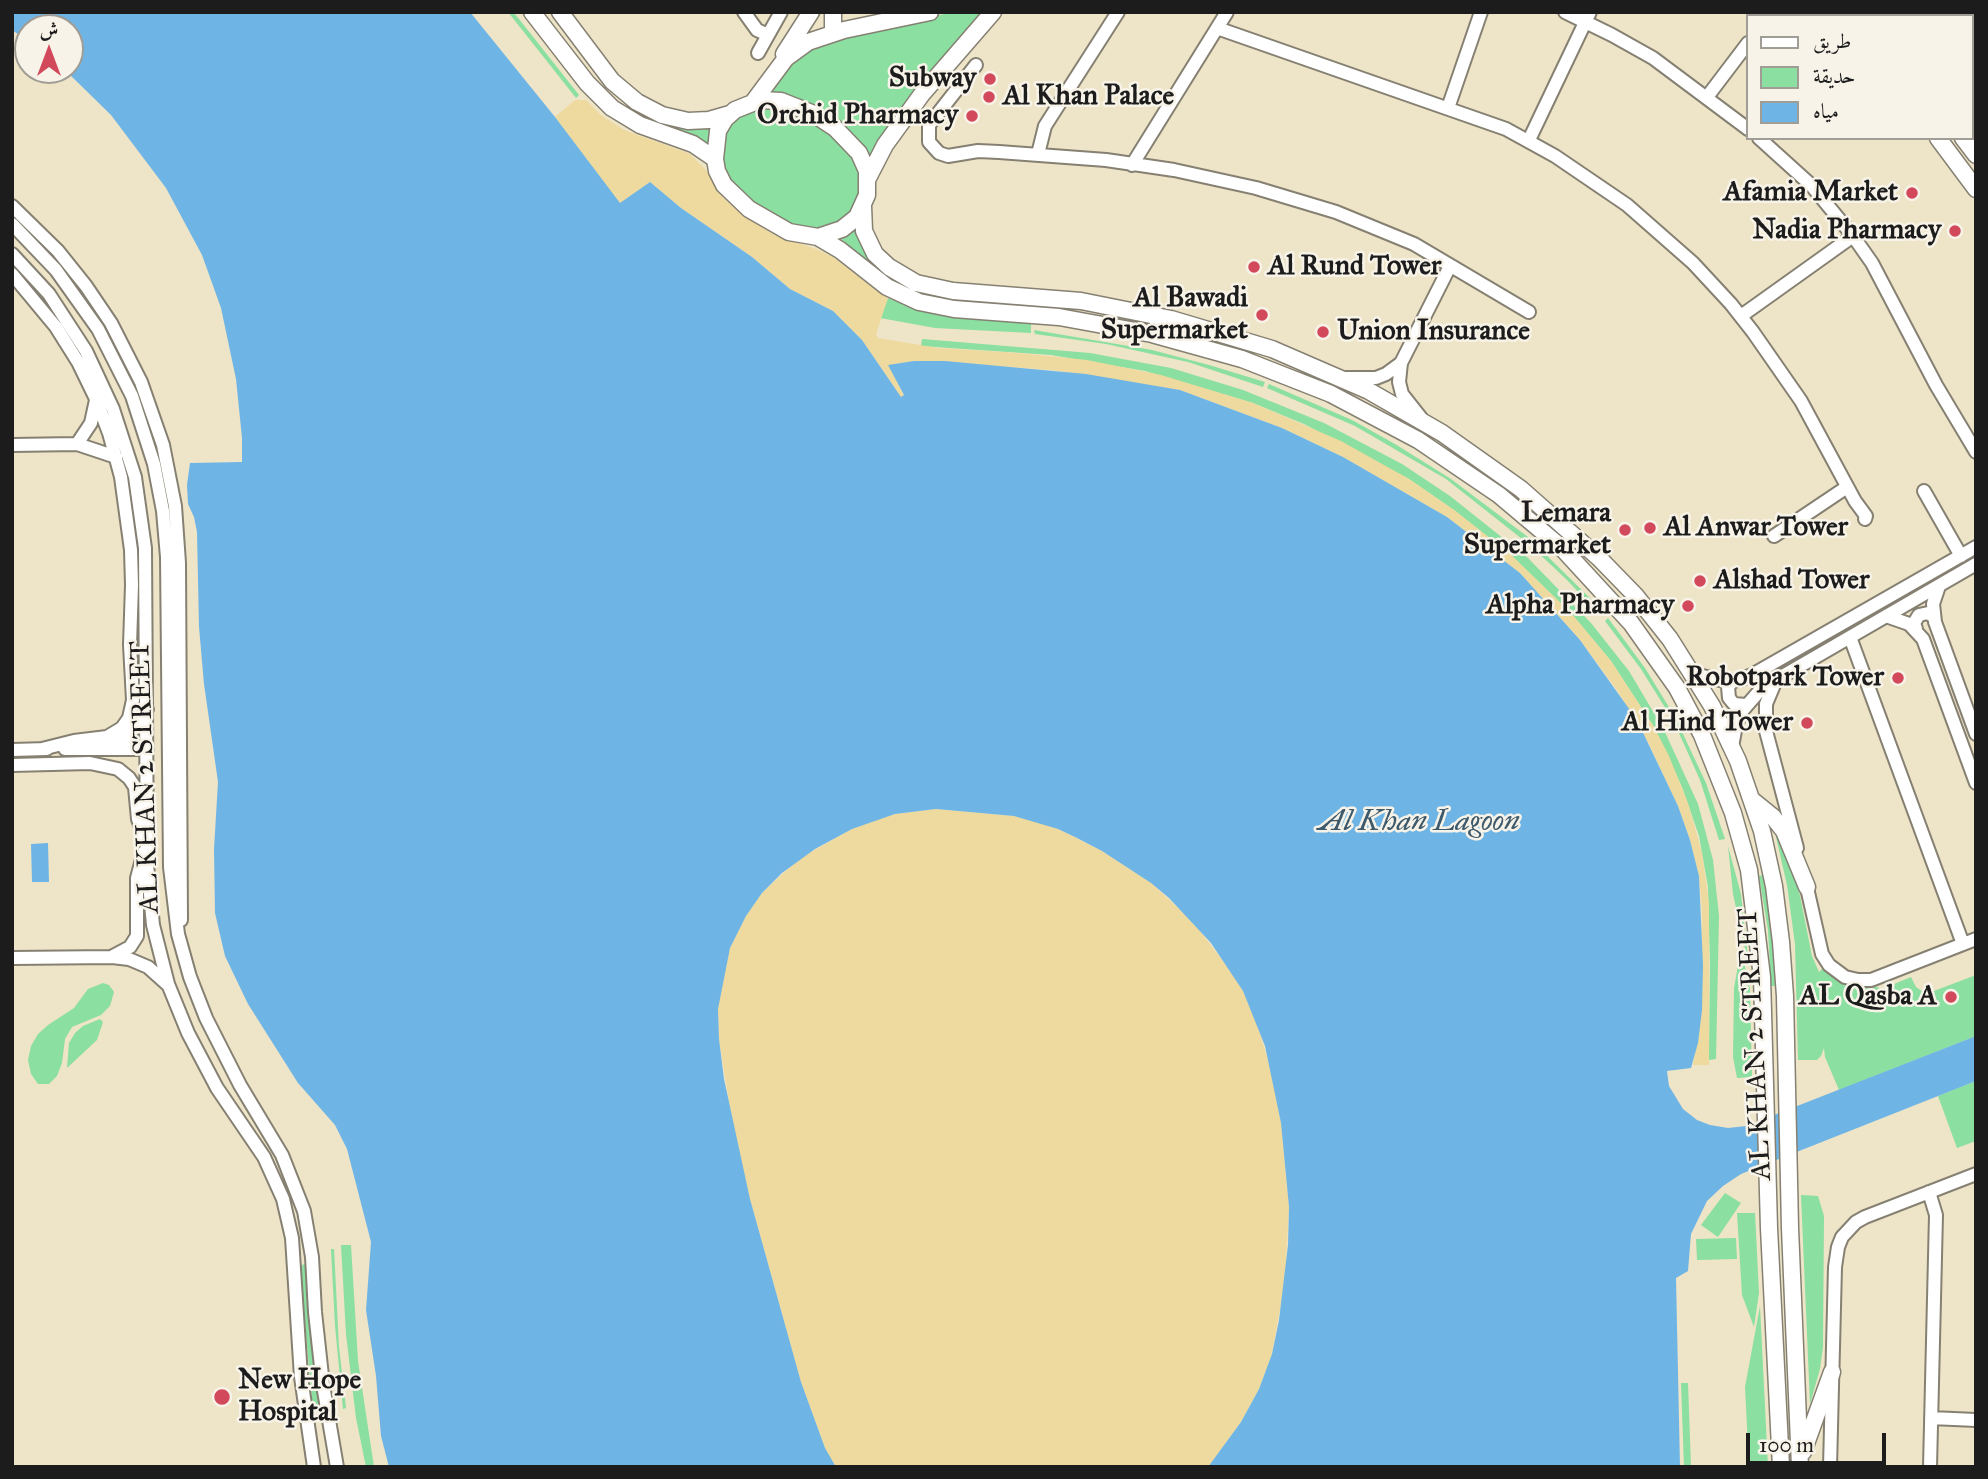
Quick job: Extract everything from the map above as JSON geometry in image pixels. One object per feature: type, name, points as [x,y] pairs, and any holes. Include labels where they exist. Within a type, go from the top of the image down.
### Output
[{"type":"main road","points":[[532,12],[587,83],[612,108],[640,125],[693,144],[715,159]]},
{"type":"main road","points":[[560,12],[612,81],[638,102],[662,115],[688,121],[709,120],[730,114],[754,101],[767,99],[782,101],[825,120],[845,136],[859,153],[868,178],[863,206],[847,226],[830,235],[818,237],[789,232],[749,209],[724,185],[717,171],[716,138],[721,124],[730,114]]},
{"type":"main road","points":[[833,12],[833,33]]},
{"type":"main road","points":[[754,101],[796,49],[833,33],[930,12]]},
{"type":"main road","points":[[868,178],[885,145],[914,104],[993,12]]},
{"type":"main road","points":[[776,71],[807,15]]},
{"type":"main road","points":[[1939,140],[1976,189]]},
{"type":"main road","name":"AL KHAN 2 STREET","points":[[863,206],[864,231],[875,254],[889,267],[916,283],[941,290],[1062,299],[1149,314],[1250,341],[1343,379],[1424,422],[1514,484],[1599,558],[1653,617],[1694,674],[1732,747],[1752,800],[1769,859],[1778,914],[1786,1050],[1799,1464]]},
{"type":"main road","name":"AL KHAN 2 STREET","points":[[818,237],[840,250],[887,287],[919,302],[954,309],[1028,314],[1121,327],[1212,350],[1301,381],[1360,408],[1418,440],[1482,482],[1544,532],[1597,584],[1647,644],[1690,711],[1713,760],[1733,813],[1749,870],[1762,977],[1769,1228],[1781,1467]]},
{"type":"main road","points":[[1752,800],[1773,817],[1784,831],[1807,887]]},
{"type":"main road","points":[[1799,1464],[1832,1372]]},
{"type":"street","points":[[744,12],[757,30],[768,35]]},
{"type":"street","points":[[758,53],[781,12]]},
{"type":"street","points":[[1038,154],[1045,126],[1118,12]]},
{"type":"street","points":[[1132,164],[1227,12]]},
{"type":"street","points":[[1448,108],[1481,12]]},
{"type":"street","points":[[1565,12],[1588,17],[1643,52],[1746,127]]},
{"type":"street","points":[[1529,140],[1588,17]]},
{"type":"street","points":[[1217,28],[1506,129],[1529,140],[1605,189],[1693,263],[1741,316],[1801,401],[1861,512],[1866,516],[1865,519]]},
{"type":"street","points":[[1707,97],[1746,46]]},
{"type":"street","points":[[976,65],[931,120],[928,131],[932,146],[939,153],[948,156],[978,151],[1038,154],[1132,164],[1215,178],[1297,199],[1414,244],[1529,312]]},
{"type":"street","points":[[1761,140],[1811,185],[1872,263],[1936,385],[1976,452]]},
{"type":"street","points":[[12,206],[80,278],[111,323],[141,382],[163,444],[177,525],[179,582],[182,897],[178,934]]},
{"type":"street","name":"AL KHAN 2 STREET","points":[[12,224],[56,270],[92,318],[122,373],[148,441],[163,511],[167,557],[170,867],[178,934],[190,978],[206,1018],[240,1085],[282,1155],[297,1189],[312,1257],[318,1349],[337,1467]]},
{"type":"street","points":[[1741,316],[1853,236]]},
{"type":"street","name":"AL KHAN 2 STREET","points":[[12,254],[63,314],[96,370],[123,436],[141,510],[145,548],[148,842],[150,904],[157,945],[168,984],[196,1049],[231,1110],[271,1171],[283,1199],[293,1257],[300,1377],[314,1467]]},
{"type":"street","points":[[1424,422],[1402,394],[1399,382],[1401,363],[1450,266]]},
{"type":"street","points":[[56,270],[80,278]]},
{"type":"street","points":[[12,274],[56,327],[78,362],[96,399],[116,457],[124,497],[132,568],[130,629],[133,700],[126,723],[118,732],[107,737],[74,741],[42,750]]},
{"type":"street","points":[[1343,379],[1376,378],[1401,363]]},
{"type":"street","points":[[77,444],[91,424],[96,399]]},
{"type":"street","points":[[12,445],[77,444],[116,457]]},
{"type":"street","points":[[1774,536],[1847,487]]},
{"type":"street","points":[[163,511],[172,488]]},
{"type":"street","points":[[1924,491],[1961,556]]},
{"type":"street","points":[[124,497],[141,510]]},
{"type":"street","points":[[1694,674],[1733,681],[1752,675],[1976,547]]},
{"type":"street","points":[[1732,747],[1736,725],[1746,705],[1756,693],[1976,564]]},
{"type":"street","points":[[1939,586],[1934,598],[1934,617],[1976,734]]},
{"type":"street","points":[[1934,617],[1928,613],[1919,615],[1914,623],[1923,639],[1976,783]]},
{"type":"street","points":[[1886,616],[1916,629]]},
{"type":"street","points":[[130,629],[146,648]]},
{"type":"street","points":[[1850,637],[1963,944]]},
{"type":"street","points":[[1776,680],[1766,704],[1766,731],[1822,954],[1829,965],[1845,977],[1871,979],[1976,939]]},
{"type":"street","points":[[1733,681],[1728,687],[1729,698],[1734,704],[1746,705]]},
{"type":"street","points":[[106,749],[129,736],[147,709]]},
{"type":"street","points":[[12,750],[147,749]]},
{"type":"street","points":[[12,765],[90,763],[118,769],[135,787],[138,819],[148,842],[137,878],[137,936],[130,947],[112,957]]},
{"type":"street","points":[[12,958],[129,959],[142,964],[168,984]]},
{"type":"street","points":[[1830,1467],[1835,1256],[1842,1237],[1856,1222],[1865,1217],[1976,1174]]},
{"type":"street","points":[[1929,1192],[1936,1215],[1930,1467]]},
{"type":"street","points":[[290,1229],[307,1226]]},
{"type":"street","points":[[293,1257],[312,1257]]},
{"type":"street","points":[[1931,1418],[1976,1420]]},
{"type":"green space","points":[[508,12],[513,12],[519,19],[579,95],[576,98]]},
{"type":"green space","points":[[953,12],[987,12],[869,158],[768,92],[787,68],[805,52],[833,40]]},
{"type":"green space","points":[[776,107],[804,117],[831,134],[852,154],[859,169],[861,189],[857,202],[839,223],[819,230],[804,229],[788,223],[745,197],[725,173],[722,162],[723,139],[730,125],[755,108]]},
{"type":"green space","points":[[649,115],[712,127],[708,147],[646,120]]},
{"type":"green space","points":[[855,228],[866,255],[882,272],[897,281],[895,285],[840,238]]},
{"type":"green space","points":[[888,298],[934,314],[1031,324],[1031,333],[935,328],[880,318]]},
{"type":"green space","points":[[1034,330],[1152,350],[1265,382],[1263,387],[1188,362],[1106,344],[1035,334]]},
{"type":"green space","points":[[922,339],[1090,353],[1171,368],[1243,390],[1324,423],[1402,464],[1450,496],[1528,558],[1591,623],[1629,671],[1664,730],[1698,804],[1713,860],[1719,916],[1716,1059],[1709,1060],[1708,887],[1699,836],[1682,787],[1654,727],[1611,661],[1571,613],[1510,554],[1409,479],[1304,424],[1253,403],[1145,371],[1051,355],[921,346]]},
{"type":"green space","points":[[1269,384],[1352,420],[1451,479],[1528,537],[1601,609],[1597,612],[1531,546],[1446,479],[1355,426],[1267,388]]},
{"type":"green space","points":[[1608,618],[1645,668],[1675,717],[1706,783],[1725,839],[1719,840],[1700,780],[1674,722],[1641,669],[1605,621]]},
{"type":"green space","points":[[1779,834],[1799,891],[1812,956],[1819,972],[1823,968],[1841,980],[1882,989],[1911,977],[1916,987],[1926,994],[1976,975],[1976,1036],[1839,1090],[1824,1048],[1817,1060],[1798,1060],[1795,944],[1787,885],[1776,837]]},
{"type":"green space","points":[[1728,846],[1741,894],[1749,967],[1733,894]]},
{"type":"green space","points":[[1763,875],[1772,930],[1775,986],[1771,986],[1768,930],[1759,876]]},
{"type":"green space","points":[[1741,949],[1750,989],[1752,1077],[1737,1078],[1733,1057],[1734,988]]},
{"type":"green space","points":[[103,983],[109,985],[114,992],[110,1006],[101,1015],[72,1027],[65,1039],[62,1063],[57,1076],[49,1084],[38,1084],[31,1074],[28,1060],[31,1046],[38,1034],[74,1008],[88,989]]},
{"type":"green space","points":[[100,1019],[103,1022],[97,1040],[67,1068],[69,1043],[75,1033],[83,1026]]},
{"type":"green space","points":[[1976,1081],[1976,1141],[1957,1148],[1938,1096]]},
{"type":"green space","points":[[1725,1193],[1741,1203],[1718,1237],[1701,1225]]},
{"type":"green space","points":[[1801,1195],[1818,1196],[1824,1216],[1823,1347],[1810,1404]]},
{"type":"green space","points":[[1737,1213],[1755,1213],[1759,1293],[1754,1327],[1742,1295]]},
{"type":"green space","points":[[1736,1238],[1737,1259],[1697,1260],[1696,1239]]},
{"type":"green space","points":[[341,1245],[351,1245],[358,1361],[374,1467],[366,1467],[356,1418],[346,1334]]},
{"type":"green space","points":[[331,1249],[334,1249],[339,1347],[346,1408],[343,1409],[335,1326]]},
{"type":"green space","points":[[301,1266],[307,1266],[311,1339],[319,1409],[313,1410],[303,1303]]},
{"type":"green space","points":[[1760,1306],[1768,1467],[1749,1467],[1745,1387]]},
{"type":"green space","points":[[1681,1383],[1688,1383],[1691,1467],[1684,1467]]},
{"type":"sand","points":[[575,100],[586,100],[602,116],[624,130],[690,154],[706,170],[722,197],[743,216],[776,236],[833,257],[888,298],[876,334],[878,338],[938,348],[1087,360],[1161,375],[1253,403],[1341,441],[1409,479],[1510,554],[1571,613],[1611,661],[1654,727],[1688,803],[1702,853],[1709,903],[1709,1065],[1693,1065],[1702,1010],[1702,909],[1699,876],[1678,806],[1648,742],[1617,690],[1580,640],[1520,573],[1447,517],[1343,457],[1282,428],[1180,390],[1053,370],[921,361],[897,382],[904,396],[901,397],[862,340],[833,311],[790,289],[752,257],[681,208],[650,182],[620,204],[555,117]]},
{"type":"sand","points":[[936,809],[1014,816],[1035,821],[1102,851],[1151,883],[1193,922],[1229,969],[1255,1017],[1272,1074],[1281,1123],[1289,1207],[1285,1280],[1272,1354],[1259,1389],[1241,1422],[1208,1467],[836,1467],[825,1448],[801,1382],[734,1134],[719,1039],[718,1009],[722,982],[730,948],[746,916],[762,893],[799,859],[852,829],[876,820],[895,814]]},
{"type":"water","name":"Al Khan Lagoon","points":[[12,12],[470,12],[620,203],[650,182],[681,208],[752,257],[790,289],[833,311],[862,340],[901,397],[904,395],[888,365],[914,361],[945,361],[1086,374],[1180,390],[1282,428],[1343,457],[1447,517],[1520,573],[1580,640],[1637,720],[1678,806],[1699,876],[1703,965],[1698,1043],[1691,1068],[1667,1071],[1669,1086],[1683,1109],[1697,1120],[1710,1125],[1728,1128],[1746,1126],[1976,1036],[1976,1081],[1741,1174],[1707,1201],[1691,1234],[1688,1271],[1676,1278],[1680,1467],[1208,1467],[1241,1422],[1259,1389],[1272,1354],[1288,1245],[1289,1207],[1281,1123],[1265,1046],[1243,991],[1211,943],[1169,898],[1102,851],[1077,838],[1058,829],[1014,816],[936,809],[895,814],[852,829],[815,849],[782,873],[762,893],[746,916],[730,948],[718,1009],[724,1079],[750,1199],[801,1382],[825,1448],[836,1467],[389,1467],[381,1436],[376,1376],[366,1310],[371,1242],[347,1149],[335,1125],[298,1083],[248,1004],[225,956],[215,913],[214,849],[218,782],[199,627],[197,532],[188,504],[187,485],[190,463],[242,462],[236,379],[221,308],[202,255],[166,188],[111,115],[79,84],[84,84],[84,14],[14,14],[14,31]]},
{"type":"water","points":[[48,843],[49,882],[32,882],[31,844]]},
{"type":"place","name":"Subway","points":[[990,79]]},
{"type":"place","name":"Al Khan Palace","points":[[989,97]]},
{"type":"place","name":"Orchid Pharmacy","points":[[972,116]]},
{"type":"place","name":"Afamia Market","points":[[1912,193]]},
{"type":"place","name":"Nadia Pharmacy","points":[[1955,231]]},
{"type":"place","name":"Al Rund Tower","points":[[1254,267]]},
{"type":"place","name":"Al Bawadi Supermarket","points":[[1262,315]]},
{"type":"place","name":"Union Insurance","points":[[1323,332]]},
{"type":"place","name":"Al Anwar Tower","points":[[1650,528]]},
{"type":"place","name":"Lemara Supermarket","points":[[1625,530]]},
{"type":"place","name":"Alshad Tower","points":[[1700,581]]},
{"type":"place","name":"Alpha Pharmacy","points":[[1688,606]]},
{"type":"place","name":"Robotpark Tower","points":[[1898,678]]},
{"type":"place","name":"Al Hind Tower","points":[[1807,723]]},
{"type":"place","name":"AL Qasba A","points":[[1951,997]]},
{"type":"place","name":"New Hope Hospital","points":[[222,1397]]}]
